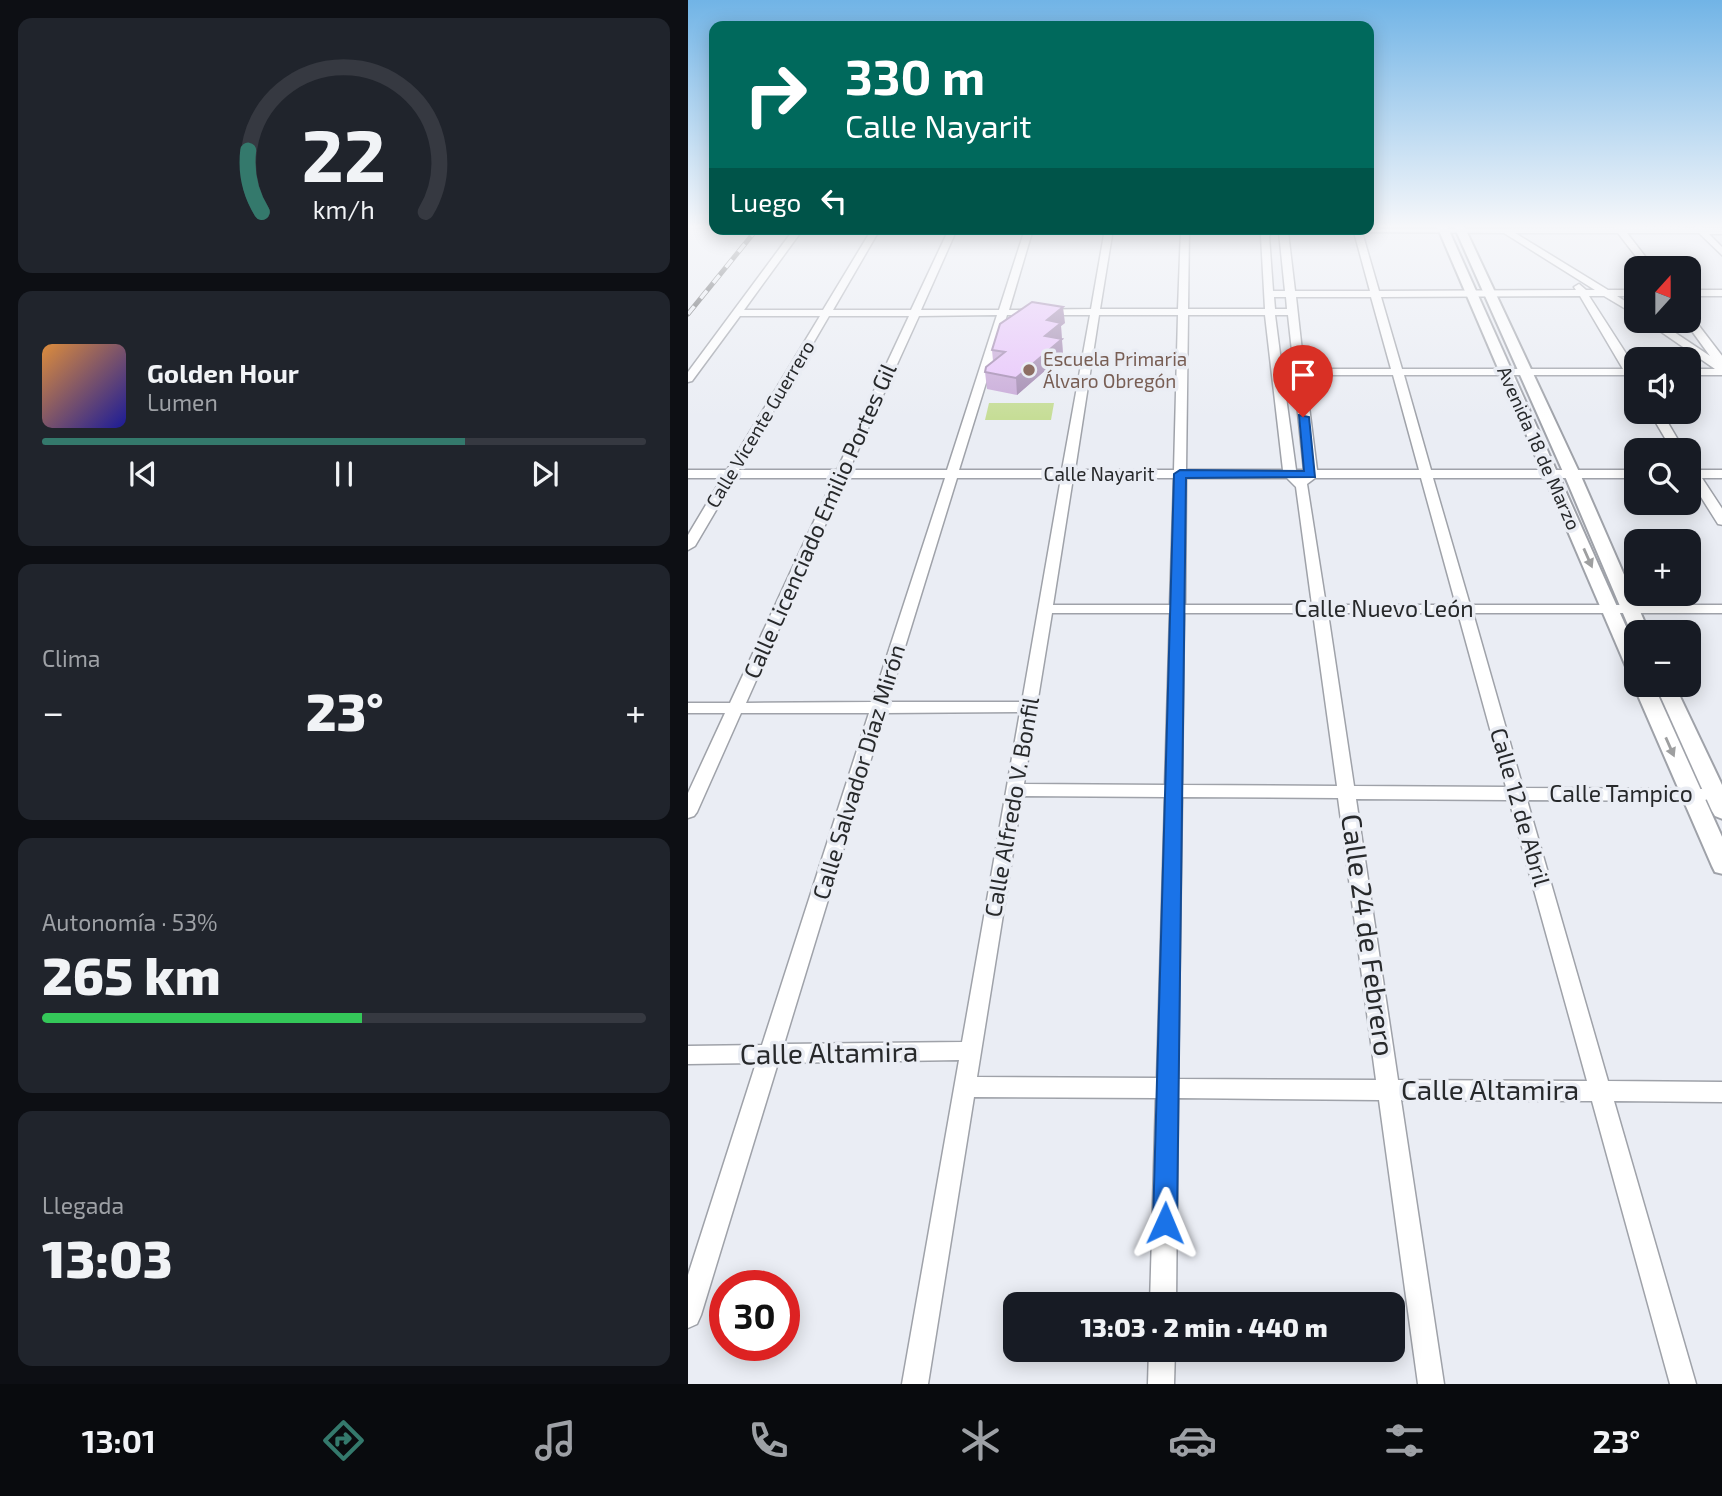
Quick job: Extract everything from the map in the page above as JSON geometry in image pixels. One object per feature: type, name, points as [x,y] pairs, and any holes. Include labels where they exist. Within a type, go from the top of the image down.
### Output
[{"type":"street","points":[[688,379],[754,291]]},
{"type":"street","name":"Calle Vicente Guerrero","points":[[688,546],[839,291]]},
{"type":"street","name":"Calle Licenciado Emilio Portes Gil","points":[[688,812],[925,291]]},
{"type":"street","name":"Calle Salvador Díaz Mirón","points":[[688,1315],[1010,291]]},
{"type":"street","name":"Calle Alfredo V. Bonfil","points":[[915,1384],[1099,291]]},
{"type":"street","points":[[1163,1292],[1184,291]]},
{"type":"street","name":"Calle 24 de Febrero","points":[[1269,291],[1277,372],[1301,478],[1321,609],[1431,1384]]},
{"type":"street","name":"Calle 24 de Febrero","points":[[1289,291],[1298,372],[1301,478]]},
{"type":"street","name":"Calle 12 de Abril","points":[[1374,291],[1683,1384]]},
{"type":"street","points":[[1604,291],[1624,304]]},
{"type":"street","name":"Avenida 18 de Marzo","points":[[1472,293],[1624,642]]},
{"type":"street","name":"Avenida 18 de Marzo","points":[[1490,293],[1634,620]]},
{"type":"street","points":[[1582,293],[1624,358]]},
{"type":"street","points":[[1269,294],[1624,293]]},
{"type":"street","points":[[1701,293],[1722,293]]},
{"type":"street","points":[[737,313],[1291,312]]},
{"type":"street","points":[[1668,333],[1722,369]]},
{"type":"street","points":[[1698,333],[1722,369]]},
{"type":"street","points":[[1701,371],[1722,369]]},
{"type":"street","points":[[1277,372],[1624,375]]},
{"type":"street","points":[[1701,473],[1722,474]]},
{"type":"street","name":"Calle Nayarit","points":[[688,474],[1180,474],[1301,478],[1624,474]]},
{"type":"street","points":[[1701,489],[1722,521]]},
{"type":"street","name":"Calle Nuevo León","points":[[1046,609],[1722,609]]},
{"type":"street","points":[[1649,697],[1722,866]]},
{"type":"street","points":[[1670,697],[1720,800]]},
{"type":"street","points":[[688,708],[1029,707]]},
{"type":"street","name":"Calle Tampico","points":[[1015,790],[1691,794],[1720,800]]},
{"type":"street","name":"Calle Altamira","points":[[688,1055],[971,1051]]},
{"type":"street","name":"Calle Altamira","points":[[964,1087],[1722,1092]]},
{"type":"street","points":[[1161,1384],[1162,1362]]},
{"type":"green space","points":[[989,403],[1054,403],[1051,420],[985,420]]},
{"type":"building","points":[[1032,302],[1063,307],[1047,320],[1061,323],[1045,336],[1062,339],[1016,378],[985,372],[986,367],[1005,352],[992,350],[1000,324]]},
{"type":"railway","points":[[688,314],[707,291]]},
{"type":"place","name":"Escuela Primaria Álvaro Obregón","points":[[1029,370]]},
{"type":"route","points":[[1165,1223],[1180,474],[1311,474],[1303,417]]}]
